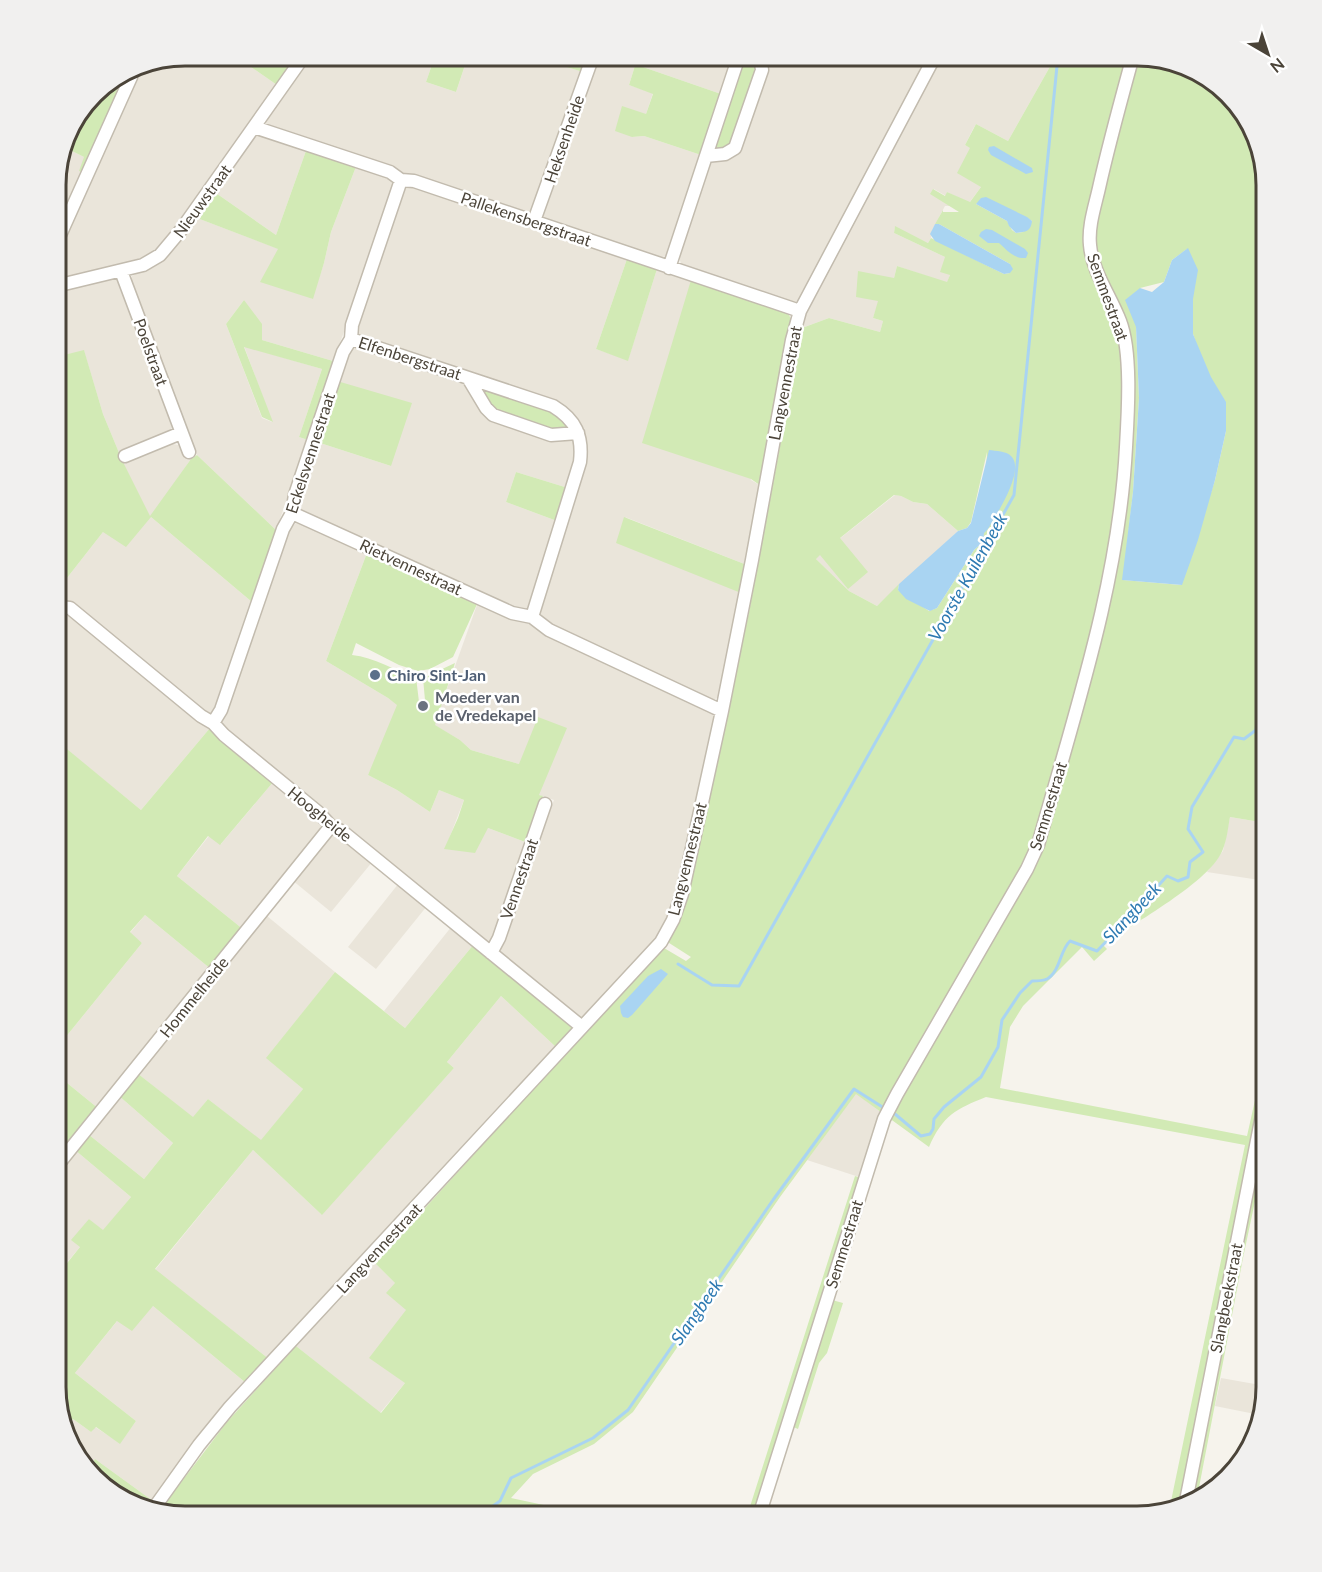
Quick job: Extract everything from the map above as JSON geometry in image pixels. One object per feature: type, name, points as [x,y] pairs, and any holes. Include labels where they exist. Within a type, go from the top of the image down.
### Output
[{"type":"street","name":"Nieuwstraat","points":[[66,284],[143,265],[160,255],[171,244],[297,66]]},
{"type":"street","name":"Heksenheide","points":[[534,221],[589,66]]},
{"type":"street","points":[[669,268],[736,66]]},
{"type":"street","points":[[706,156],[725,154],[735,148],[761,66]]},
{"type":"street","name":"Langvennestraat","points":[[158,1503],[199,1445],[230,1407],[661,942],[673,920],[682,894],[722,711],[792,340],[800,311],[931,66]]},
{"type":"street","name":"Semmestraat","points":[[762,1506],[884,1119],[1027,869],[1038,845],[1101,616],[1120,510],[1126,447],[1127,351],[1121,323],[1090,248],[1090,232],[1109,146],[1130,66]]},
{"type":"street","points":[[66,222],[130,79]]},
{"type":"street","name":"Pallekensbergstraat","points":[[254,127],[390,172],[401,180],[414,181],[800,311]]},
{"type":"street","name":"Eckelsvennestraat","points":[[213,723],[221,710],[283,529],[292,513],[295,495],[343,352],[351,339],[352,324],[401,180]]},
{"type":"street","name":"Poelstraat","points":[[122,271],[189,452]]},
{"type":"street","name":"Elfenbergstraat","points":[[351,339],[554,406],[573,422],[578,433],[551,435],[494,415],[486,408],[468,378]]},
{"type":"street","points":[[125,456],[181,433]]},
{"type":"street","points":[[532,617],[580,462],[582,448],[578,433]]},
{"type":"street","name":"Rietvennestraat","points":[[292,513],[512,613],[532,617],[549,630],[722,711]]},
{"type":"street","name":"Hoogheide","points":[[66,607],[70,608],[201,716],[213,723],[224,735],[332,826],[343,832],[582,1027]]},
{"type":"street","name":"Vennestraat","points":[[491,953],[499,938],[545,804]]},
{"type":"street","name":"Hommelheide","points":[[66,1155],[332,826]]},
{"type":"street","name":"Slangbeekstraat","points":[[1187,1495],[1256,1146]]},
{"type":"shaded area","points":[[249,66],[277,85],[166,244],[143,260],[66,278],[66,232],[134,77],[169,67]]},
{"type":"shaded area","points":[[306,66],[432,66],[426,82],[456,92],[465,66],[564,66],[583,72],[533,210],[529,213],[411,177],[267,126],[265,121],[277,100],[281,101]]},
{"type":"shaded area","points":[[592,66],[635,66],[629,85],[653,93],[646,114],[632,137],[644,136],[701,155],[670,252],[656,259],[542,220],[541,216]]},
{"type":"shaded area","points":[[643,66],[730,66],[721,94]]},
{"type":"shaded area","points":[[767,66],[925,66],[801,300],[792,303],[682,266],[678,255],[709,161],[737,154]]},
{"type":"shaded area","points":[[936,66],[1050,66],[1008,141],[976,124],[973,129],[965,145],[971,148],[981,187],[969,203],[947,192],[946,196],[934,189],[931,194],[951,206],[945,206],[928,243],[895,227],[894,233],[945,257],[950,275],[947,283],[897,266],[894,278],[879,301],[873,318],[883,321],[880,332],[829,318],[802,328],[810,303]]},
{"type":"shaded area","points":[[258,133],[307,148],[276,235],[213,191],[254,135]]},
{"type":"shaded area","points":[[71,151],[84,157],[86,173],[66,216],[66,177]]},
{"type":"shaded area","points":[[357,164],[391,176],[396,185],[333,361],[262,340],[244,300],[226,324],[262,418],[272,422],[244,346],[322,369],[299,437],[308,440],[276,530],[197,455],[183,427],[131,282],[132,276],[151,266],[173,248],[197,218],[279,249],[312,299],[331,232]]},
{"type":"shaded area","points":[[408,185],[627,259],[596,349],[628,360],[657,269],[691,280],[751,480],[761,486],[747,565],[625,517],[741,593],[719,697],[709,700],[551,628],[542,619],[540,613],[567,524],[579,424],[570,411],[558,403],[359,335],[356,328],[404,187]]},
{"type":"shaded area","points":[[113,279],[118,280],[173,422],[173,427],[166,435],[119,453],[103,414],[84,351],[66,355],[66,290]]},
{"type":"shaded area","points":[[354,346],[466,382],[576,440],[577,454],[568,488],[516,472],[506,502],[557,521],[530,607],[527,609],[518,611],[305,514],[297,505],[317,442],[391,466],[337,381],[351,347]]},
{"type":"shaded area","points":[[169,443],[182,446],[191,459],[151,517],[252,602],[219,706],[213,713],[209,714],[66,600],[66,579],[103,532],[122,460]]},
{"type":"shaded area","points":[[895,495],[913,502],[927,504],[958,531],[877,606],[849,591],[815,558]]},
{"type":"shaded area","points":[[297,522],[367,553],[326,661],[401,707],[368,775],[397,790],[430,812],[439,790],[464,800],[445,849],[488,828],[525,842],[498,932],[492,944],[487,946],[225,733],[221,721],[287,531]]},
{"type":"shaded area","points":[[478,602],[531,623],[713,713],[715,717],[673,907],[658,936],[583,1019],[579,1020],[497,952],[554,800],[539,795],[519,764],[471,750],[460,740],[434,725]]},
{"type":"shaded area","points":[[66,614],[210,728],[141,810],[66,749]]},
{"type":"shaded area","points":[[274,781],[322,823],[323,830],[244,930],[177,876],[209,836],[221,844]]},
{"type":"shaded area","points":[[1230,817],[1256,821],[1256,879],[1207,872],[1223,851]]},
{"type":"shaded area","points":[[333,833],[337,833],[373,861],[331,912],[292,880]]},
{"type":"shaded area","points":[[399,883],[427,906],[376,969],[348,947]]},
{"type":"shaded area","points":[[145,915],[212,970],[99,1109],[66,1082],[66,1037],[142,943],[130,933]]},
{"type":"shaded area","points":[[267,916],[335,972],[267,1058],[303,1089],[261,1141],[208,1099],[193,1118],[137,1073]]},
{"type":"shaded area","points":[[452,926],[474,944],[405,1028],[384,1011]]},
{"type":"shaded area","points":[[501,996],[557,1048],[269,1359],[155,1270],[253,1150],[321,1214],[454,1068],[447,1062]]},
{"type":"shaded area","points":[[856,1093],[882,1113],[862,1178],[807,1160]]},
{"type":"shaded area","points":[[118,1095],[173,1143],[144,1179],[88,1134]]},
{"type":"shaded area","points":[[75,1150],[131,1197],[103,1231],[89,1219],[80,1247],[66,1264],[66,1161]]},
{"type":"shaded area","points":[[375,1263],[395,1283],[406,1310],[405,1383],[380,1413],[296,1346]]},
{"type":"shaded area","points":[[153,1306],[246,1383],[153,1501],[95,1459],[93,1462],[78,1440],[71,1421],[73,1419],[91,1432],[95,1427],[120,1443],[136,1421],[75,1373],[118,1320]]},
{"type":"shaded area","points":[[1221,1378],[1256,1384],[1253,1414],[1215,1406]]},
{"type":"green space","points":[[249,66],[291,66],[277,85]]},
{"type":"green space","points":[[432,66],[465,66],[456,92],[426,82]]},
{"type":"green space","points":[[563,66],[585,66],[583,72]]},
{"type":"green space","points":[[635,66],[643,66],[721,94],[701,155],[644,136],[632,137],[615,131],[622,106],[646,114],[653,94],[629,85]]},
{"type":"green space","points":[[739,66],[757,66],[730,147],[715,152],[712,147]]},
{"type":"green space","points":[[1050,66],[1153,67],[1190,78],[1221,101],[1240,126],[1247,139],[1254,162],[1256,177],[1256,821],[1230,817],[1223,849],[1204,875],[1170,901],[1103,945],[1107,949],[1094,961],[1082,947],[1023,1006],[1010,1027],[1000,1088],[1247,1136],[1256,1096],[1256,1196],[1199,1489],[1171,1501],[1245,1145],[986,1097],[966,1105],[945,1120],[929,1147],[856,1094],[780,1197],[633,1412],[594,1444],[533,1474],[511,1498],[548,1506],[164,1504],[227,1422],[296,1346],[381,1413],[405,1383],[369,1358],[406,1310],[386,1293],[395,1283],[375,1263],[660,950],[664,948],[686,961],[691,957],[666,941],[727,709],[749,612],[802,328],[829,318],[880,332],[883,321],[873,318],[878,301],[856,297],[858,271],[894,278],[897,266],[947,282],[950,275],[940,272],[945,257],[894,233],[895,226],[928,243],[931,238],[1004,274],[1010,273],[1010,264],[939,224],[935,224],[943,210],[943,212],[959,212],[930,194],[933,189],[945,196],[947,192],[970,202],[981,187],[957,173],[970,148],[965,145],[976,124],[1008,141]],"holes":[[[986,198],[1032,221],[1023,232],[1016,233],[1007,221],[976,204]],[[1187,249],[1193,299],[1193,334],[1226,431],[1215,480],[1181,585],[1123,580],[1133,492],[1139,398],[1136,327],[1140,288],[1164,282],[1172,260]],[[987,452],[983,542],[974,550],[937,608],[929,611],[898,590],[899,584],[877,606],[849,591],[816,559],[820,555],[848,589],[868,572],[840,538],[894,495],[927,504],[958,531],[967,528],[971,522]]]},
{"type":"green space","points":[[124,83],[86,173],[79,171],[84,157],[71,151],[82,125],[101,101]]},
{"type":"green space","points":[[307,148],[357,164],[331,232],[313,299],[260,282],[278,249],[197,218],[213,191],[276,235]]},
{"type":"green space","points":[[627,259],[657,269],[628,361],[596,349]]},
{"type":"green space","points":[[691,280],[784,312],[791,319],[761,486],[751,479],[642,443]]},
{"type":"green space","points":[[244,300],[262,324],[262,340],[333,361],[308,440],[299,437],[322,369],[244,347],[273,422],[262,417],[226,324]]},
{"type":"green space","points":[[84,350],[103,414],[122,460],[150,516],[191,459],[197,455],[276,530],[252,602],[151,517],[126,547],[103,532],[66,579],[66,354]]},
{"type":"green space","points":[[337,381],[412,403],[391,466],[317,442]]},
{"type":"green space","points":[[482,387],[553,410],[569,428],[554,432],[494,410],[480,390]]},
{"type":"green space","points":[[516,472],[568,488],[557,521],[506,502]]},
{"type":"green space","points":[[624,517],[747,565],[741,593],[616,543]]},
{"type":"green space","points":[[367,553],[478,602],[453,657],[430,669],[418,671],[399,665],[356,643],[352,655],[368,658],[416,677],[419,702],[425,700],[423,678],[455,663],[435,725],[460,740],[471,750],[519,764],[538,717],[567,728],[539,795],[543,796],[525,842],[488,828],[475,853],[444,849],[464,800],[439,790],[430,812],[397,790],[368,775],[397,705],[326,661]]},
{"type":"green space","points":[[210,728],[274,781],[220,845],[208,836],[177,876],[244,930],[212,970],[145,915],[130,932],[142,943],[66,1037],[66,748],[141,810]]},
{"type":"green space","points":[[474,944],[572,1024],[572,1031],[557,1048],[501,996],[447,1062],[454,1068],[322,1215],[253,1150],[155,1269],[269,1359],[246,1383],[153,1306],[132,1331],[117,1321],[75,1373],[136,1421],[120,1444],[96,1427],[91,1432],[73,1419],[71,1421],[66,1395],[66,1264],[80,1247],[71,1240],[89,1219],[103,1230],[131,1197],[75,1150],[88,1134],[144,1179],[173,1143],[118,1095],[137,1073],[193,1117],[208,1099],[261,1140],[303,1089],[266,1058],[335,972],[405,1028]]},
{"type":"green space","points":[[66,1082],[99,1109],[66,1150]]},
{"type":"green space","points":[[855,1176],[867,1180],[832,1300],[843,1303],[827,1353],[819,1363],[798,1429],[791,1426],[769,1506],[750,1506]]},
{"type":"green space","points":[[95,1459],[153,1501],[125,1490],[93,1462]]},
{"type":"water","points":[[994,146],[1032,168],[1033,172],[1026,174],[991,155],[989,147]]},
{"type":"water","points":[[986,197],[1027,217],[1032,221],[1029,229],[1016,233],[1007,221],[976,204],[981,198]]},
{"type":"water","points":[[935,224],[939,224],[1010,264],[1013,269],[1010,273],[1004,274],[935,241],[930,234]]},
{"type":"water","points":[[986,229],[992,230],[1025,249],[1028,253],[1026,258],[1015,256],[999,243],[988,243],[979,236]]},
{"type":"water","points":[[1188,248],[1198,270],[1193,299],[1193,334],[1211,377],[1226,402],[1226,431],[1198,540],[1182,585],[1122,580],[1133,492],[1139,398],[1136,327],[1125,300],[1140,288],[1152,292],[1164,282],[1172,260]]},
{"type":"water","points":[[989,450],[1004,452],[1011,456],[1015,463],[1012,482],[1003,503],[984,533],[983,542],[974,550],[937,608],[930,611],[906,599],[898,590],[899,584],[958,531],[967,528],[971,523]]},
{"type":"water","points":[[661,969],[668,974],[632,1015],[628,1018],[623,1017],[620,1006],[648,976]]},
{"type":"waterway","name":"Voorste Kuilenbeek","points":[[678,964],[712,985],[739,986],[1014,495],[1057,66]]},
{"type":"waterway","name":"Slangbeek","points":[[895,1114],[921,1136],[930,1134],[934,1119],[944,1107],[981,1077],[998,1047],[1002,1020],[1020,993],[1032,981],[1045,980],[1051,976],[1070,941],[1097,951],[1167,876],[1178,881],[1188,877],[1190,862],[1203,852],[1188,829],[1192,807],[1234,737],[1244,739],[1256,730]]},
{"type":"waterway","name":"Slangbeek","points":[[493,1506],[500,1501],[511,1478],[593,1438],[628,1410],[773,1200],[854,1089],[884,1108]]},
{"type":"place","name":"Chiro Sint-Jan","points":[[375,675]]},
{"type":"place","name":"Moeder van de Vredekapel","points":[[423,706]]}]
